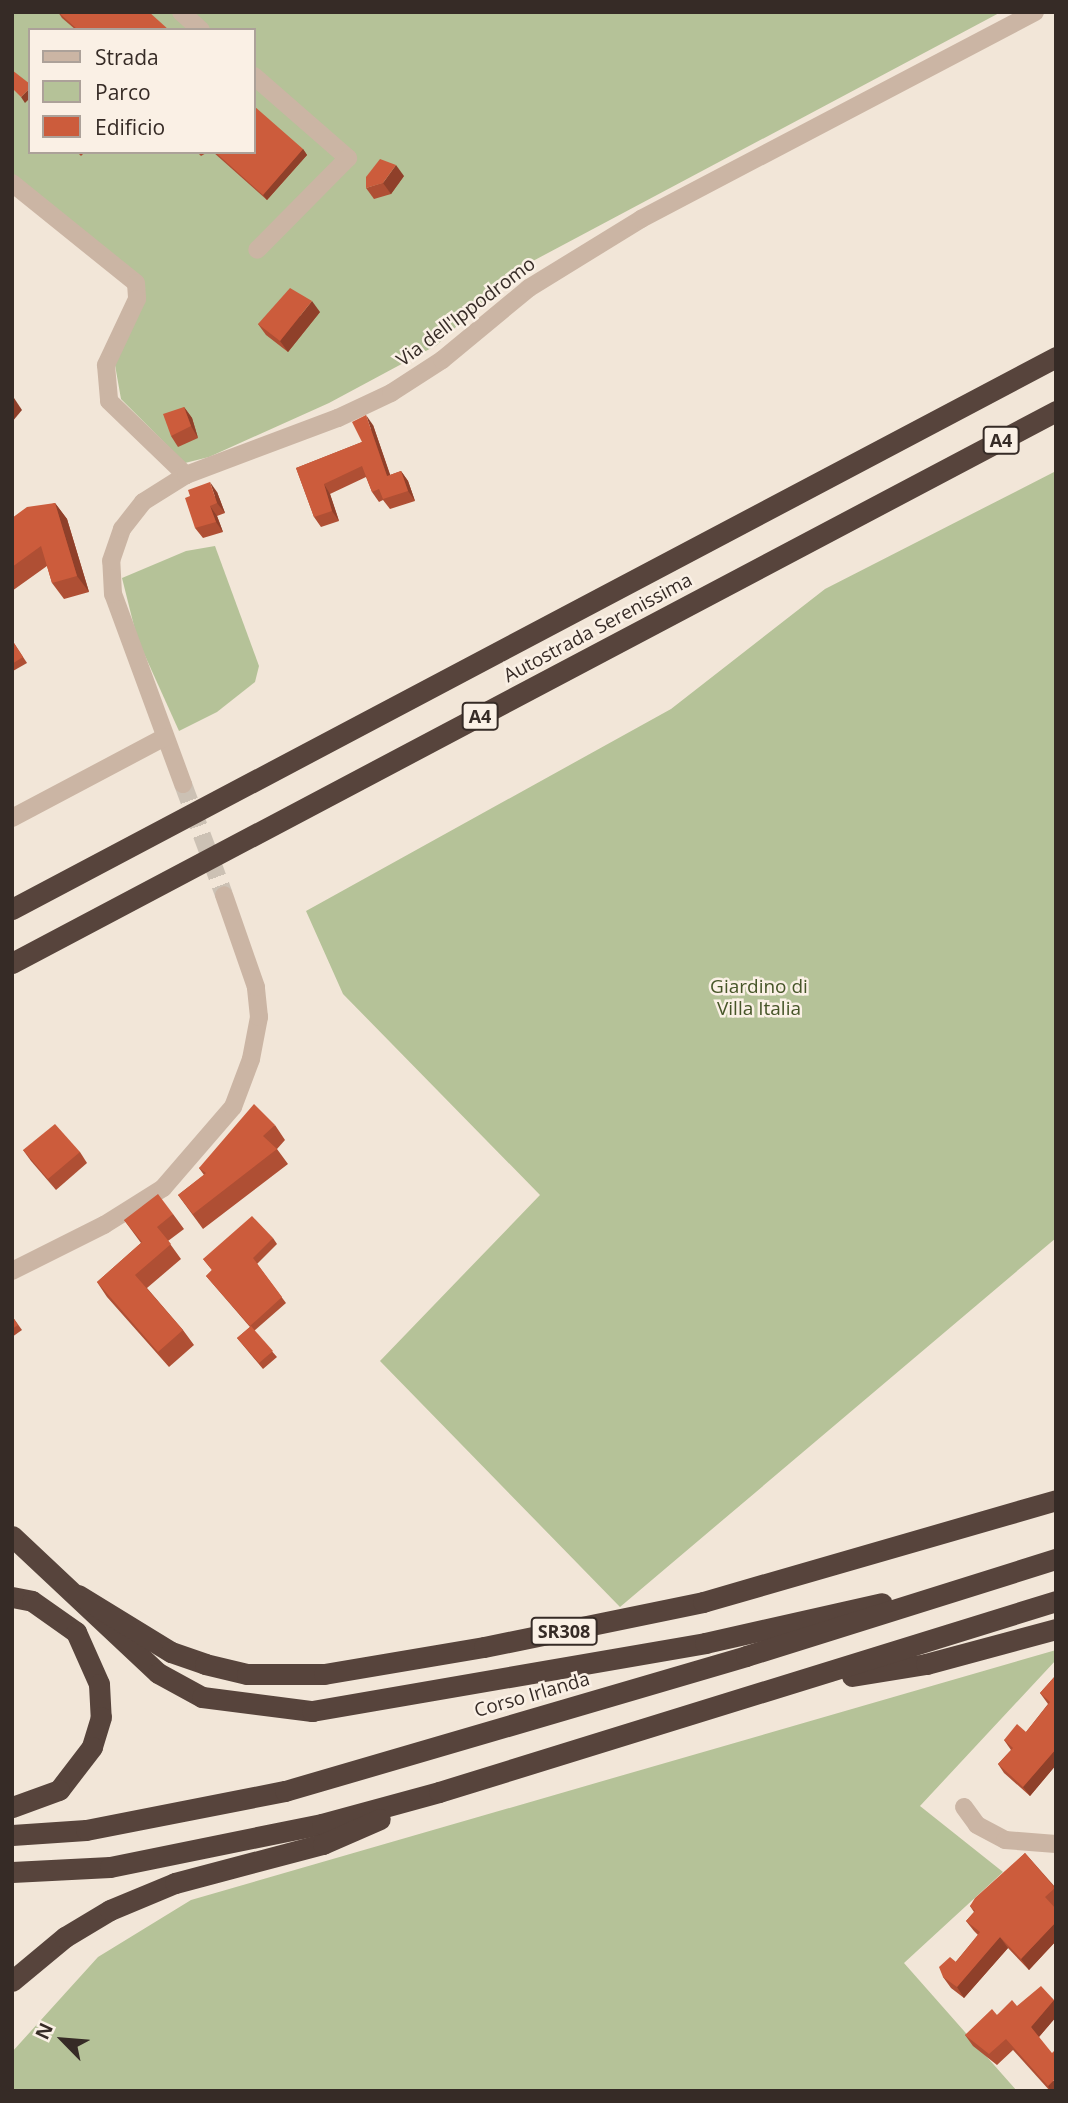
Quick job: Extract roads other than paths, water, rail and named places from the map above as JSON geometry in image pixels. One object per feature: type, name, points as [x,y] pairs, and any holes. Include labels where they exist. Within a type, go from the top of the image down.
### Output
[{"type":"highway","name":"Autostrada Serenissima","points":[[12,909],[1056,357]]},
{"type":"highway","name":"Autostrada Serenissima","points":[[12,963],[1056,411]]},
{"type":"highway","points":[[947,469],[1056,424]]},
{"type":"highway","name":"SR308","points":[[78,1595],[171,1651],[205,1664],[247,1674],[324,1674],[484,1647],[703,1602],[1056,1500]]},
{"type":"highway","points":[[12,1536],[78,1595],[158,1673],[202,1697],[312,1711],[705,1643],[869,1604],[933,1598]]},
{"type":"highway","name":"Corso Irlanda","points":[[12,1835],[86,1830],[172,1816],[297,1787],[1056,1559]]},
{"type":"highway","points":[[12,1597],[32,1601],[76,1632],[90,1656],[99,1684],[100,1717],[92,1747],[59,1790],[12,1807]]},
{"type":"highway","points":[[12,1872],[110,1867],[258,1839],[439,1792],[1056,1601]]},
{"type":"highway","points":[[777,1688],[926,1664],[1056,1629]]},
{"type":"highway","points":[[19,1973],[110,1910],[175,1883],[323,1844],[439,1792]]},
{"type":"street","points":[[181,12],[199,28]]},
{"type":"street","name":"Via dell'Ippodromo","points":[[183,784],[113,594],[111,562],[122,529],[143,502],[186,475],[338,418],[391,393],[442,360],[529,288],[641,219],[1035,12]]},
{"type":"street","points":[[256,78],[348,158],[257,250]]},
{"type":"street","points":[[12,183],[136,283],[137,299],[106,365],[109,401],[186,475]]},
{"type":"street","points":[[12,817],[165,737]]},
{"type":"street","points":[[12,1270],[104,1225],[163,1188],[233,1107],[256,1037],[240,968],[241,950],[224,895]]},
{"type":"street","points":[[964,1807],[977,1825],[1005,1840],[1056,1844]]},
{"type":"tunnel","points":[[183,784],[224,895]]},
{"type":"park label","name":"Giardino di Villa Italia","points":[[759,998]]}]
